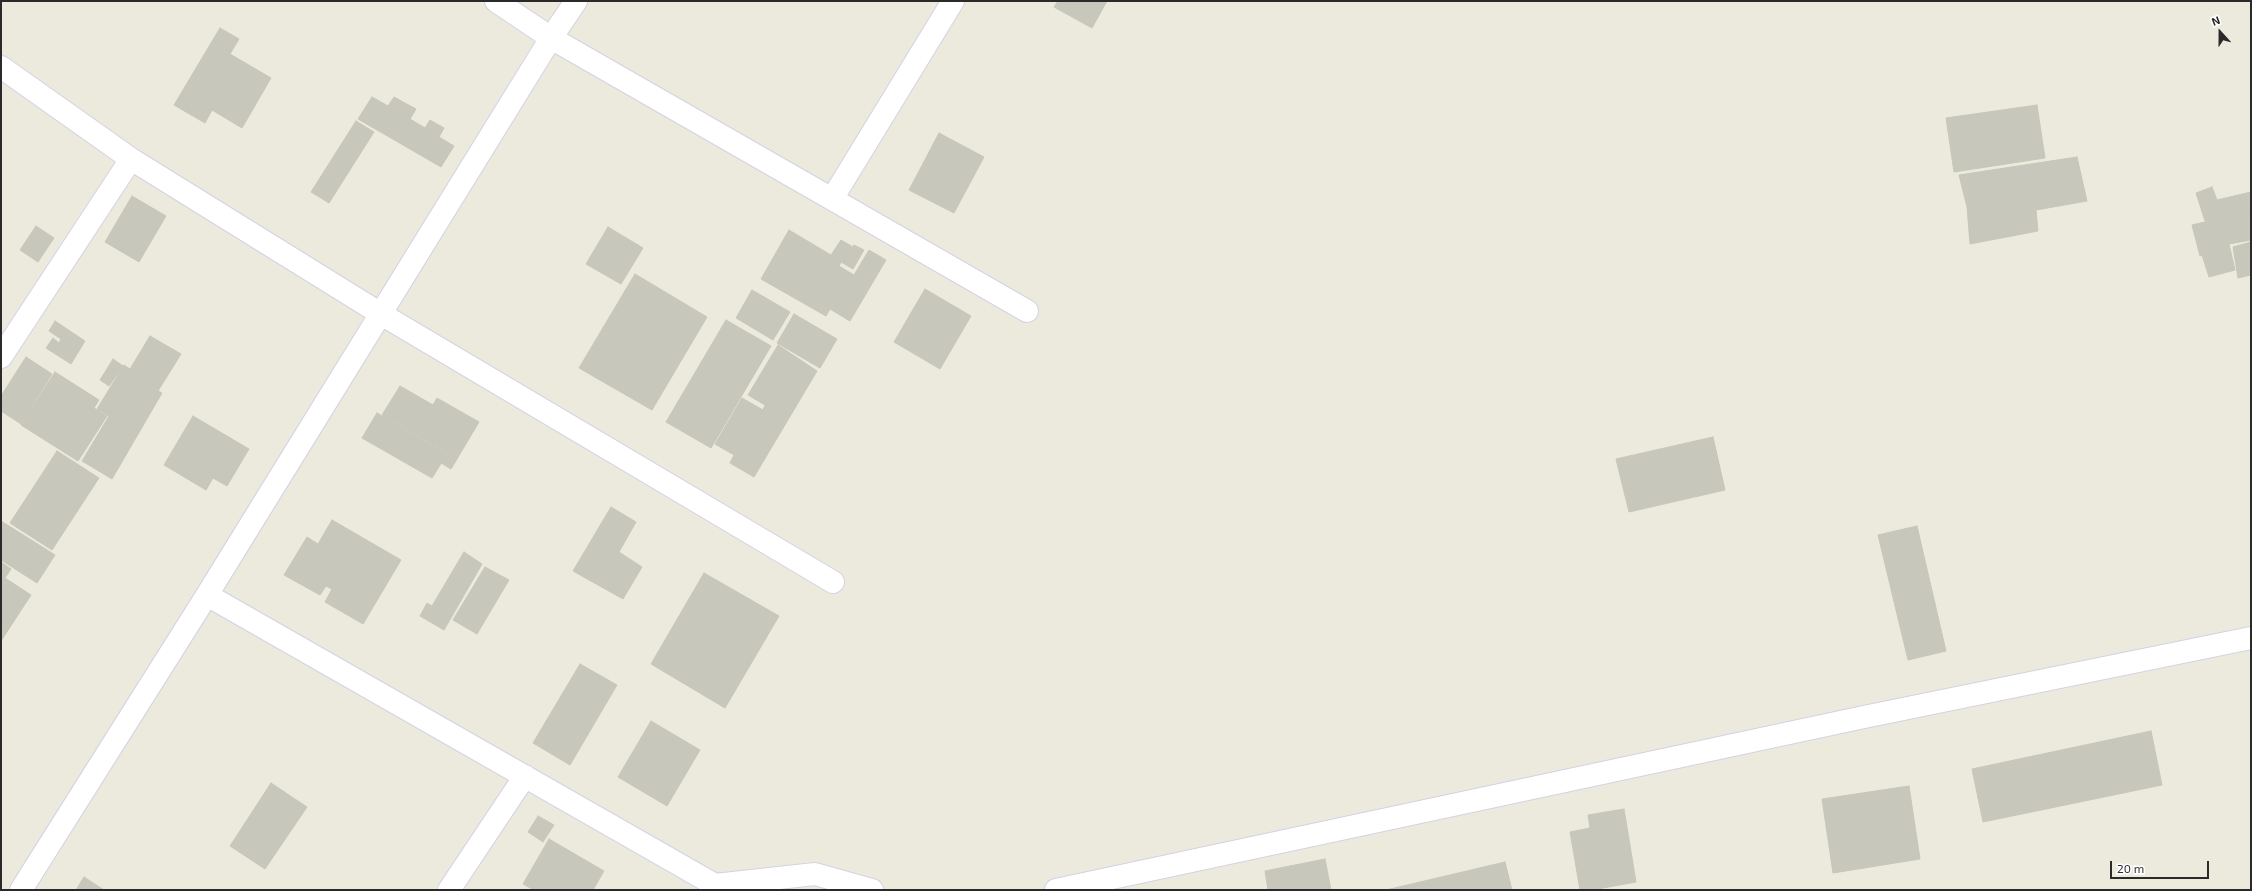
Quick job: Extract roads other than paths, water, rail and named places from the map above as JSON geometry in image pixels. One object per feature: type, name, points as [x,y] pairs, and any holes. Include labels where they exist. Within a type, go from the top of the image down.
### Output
[{"type":"street","points":[[496,1],[551,38],[1027,311]]},
{"type":"street","points":[[21,890],[207,595],[551,38],[576,1]]},
{"type":"street","points":[[832,199],[953,1]]},
{"type":"street","points":[[1,66],[131,159],[381,314],[833,582]]},
{"type":"street","points":[[1,357],[131,159]]},
{"type":"street","points":[[207,595],[715,885],[815,874],[872,890]]},
{"type":"street","points":[[1056,890],[1864,717],[2251,638]]},
{"type":"street","points":[[449,890],[525,776]]}]
